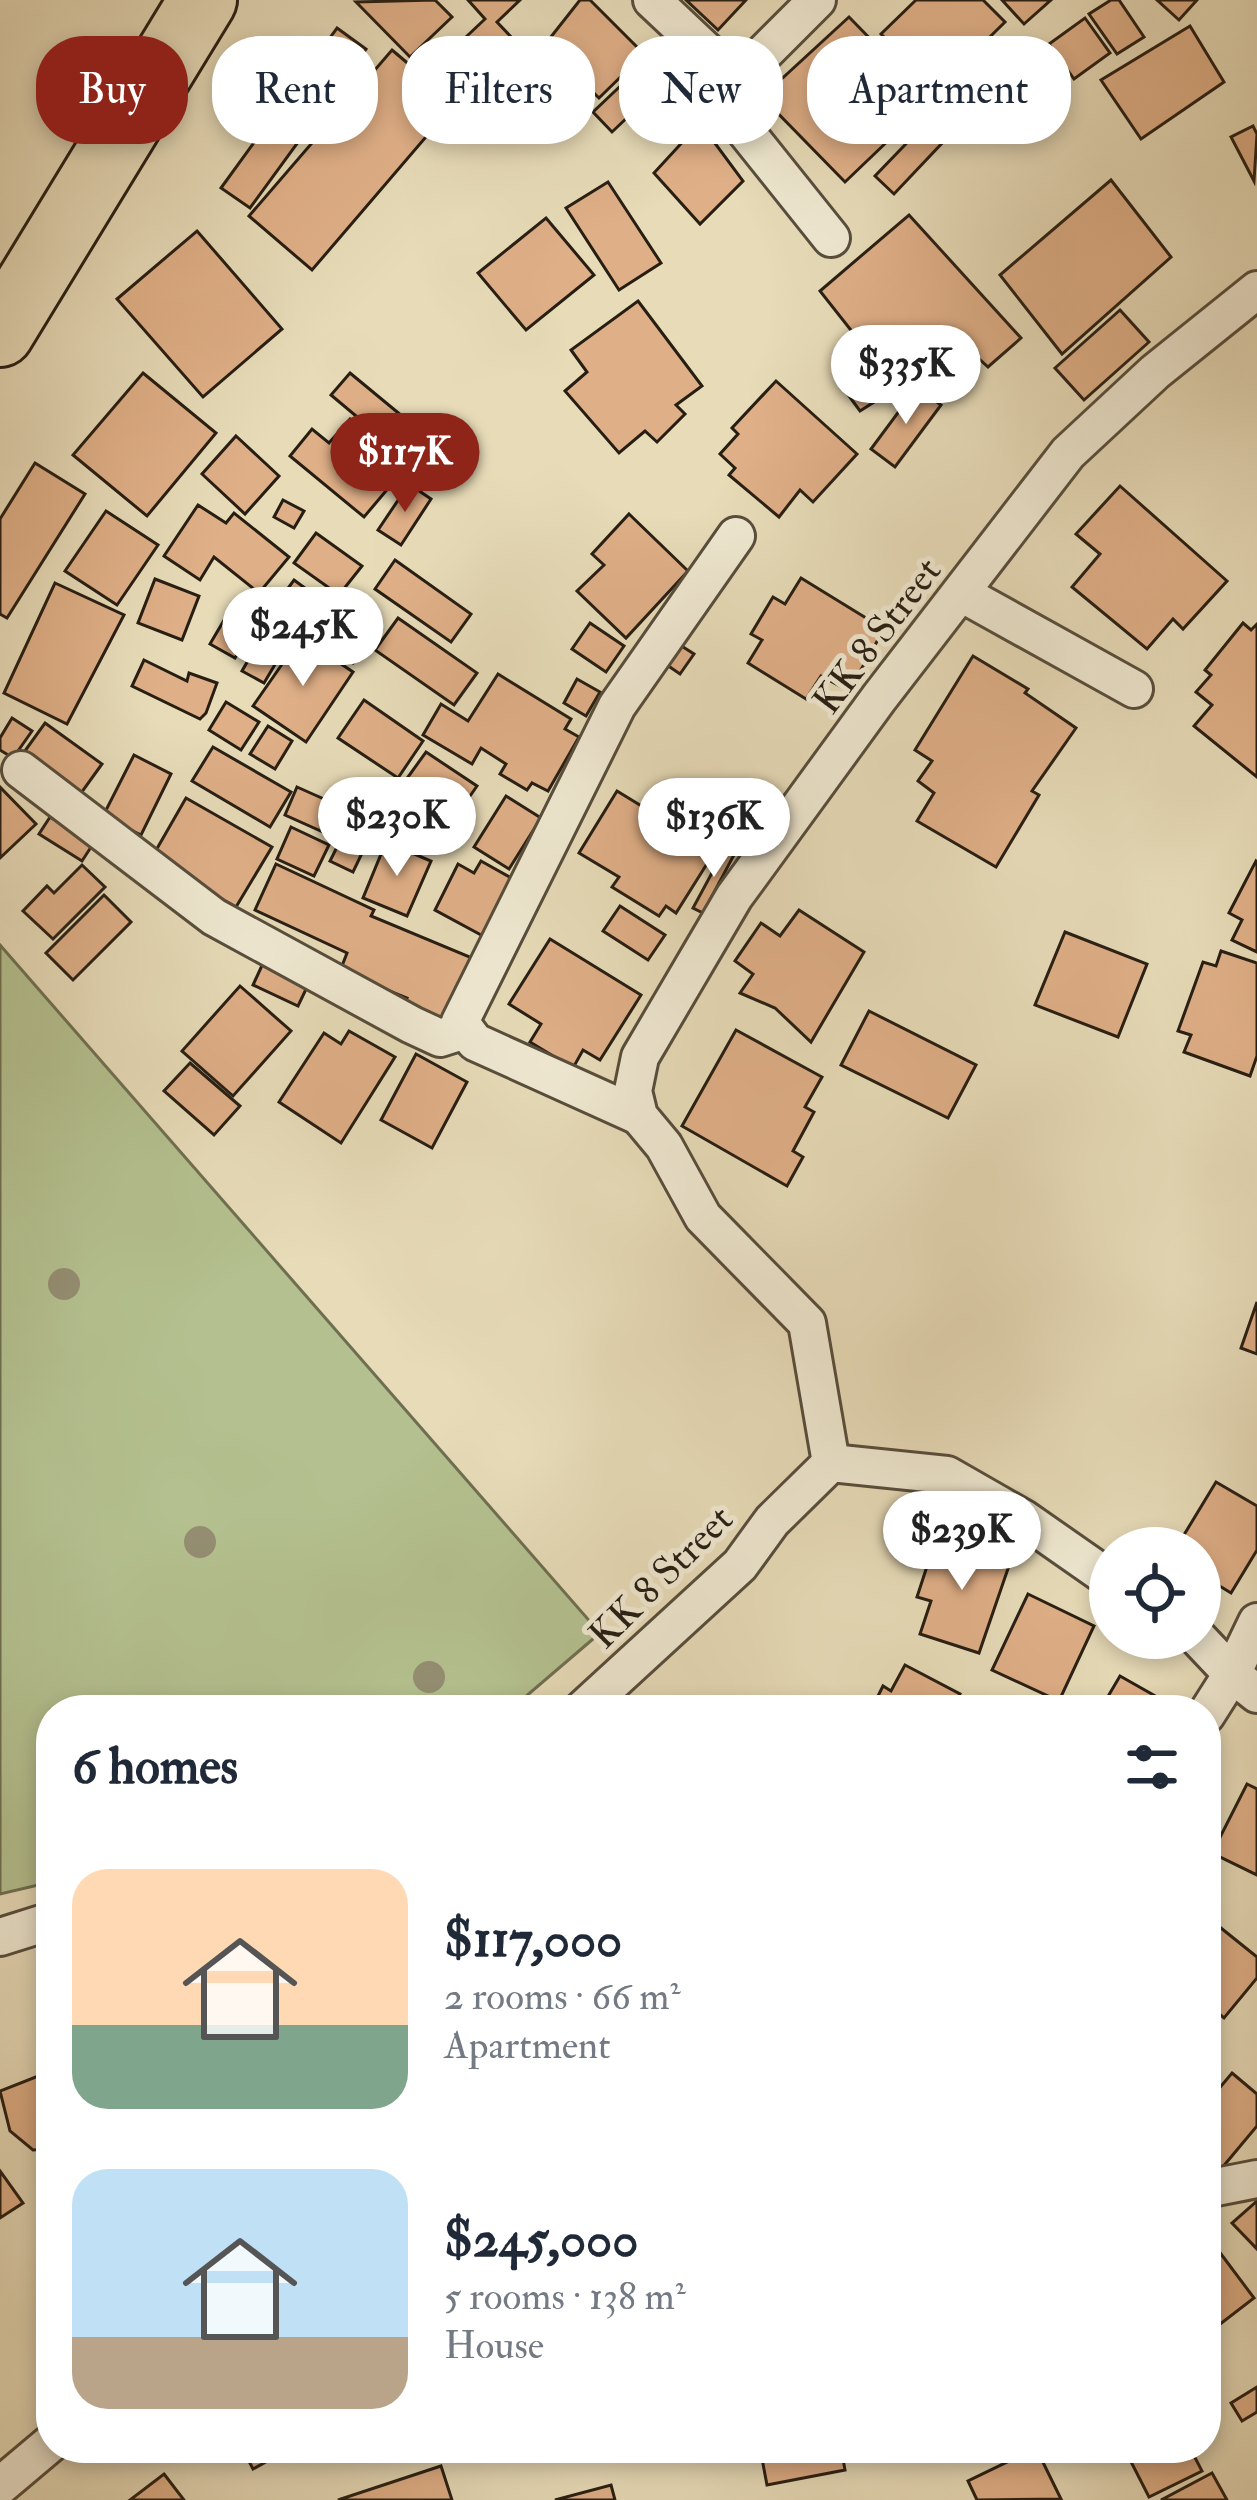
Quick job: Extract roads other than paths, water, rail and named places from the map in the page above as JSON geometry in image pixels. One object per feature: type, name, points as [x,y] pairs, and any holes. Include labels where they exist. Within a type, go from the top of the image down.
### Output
[{"type":"highway","points":[[0,333],[203,0]]},
{"type":"street","points":[[652,0],[690,36]]},
{"type":"street","points":[[781,36],[817,0]]},
{"type":"street","points":[[756,144],[831,238]]},
{"type":"street","name":"KK 8 Street","points":[[639,1116],[633,1091],[640,1057],[670,1000],[734,897],[961,593],[1068,453],[1155,372],[1257,290]]},
{"type":"street","points":[[462,1030],[470,994],[617,706],[736,536]]},
{"type":"street","points":[[961,593],[1134,689]]},
{"type":"street","points":[[21,770],[214,917],[440,1038],[462,1030]]},
{"type":"street","points":[[462,1030],[475,1042],[639,1116],[664,1146],[703,1217],[807,1323],[831,1463],[946,1475],[1024,1519],[1089,1564]]},
{"type":"street","name":"KK 8 Street","points":[[598,1695],[740,1565],[772,1521],[831,1463]]},
{"type":"street","points":[[1221,1703],[1245,1684],[1257,1622]]},
{"type":"street","points":[[1219,1659],[1245,1684]]},
{"type":"street","points":[[0,1937],[36,1926]]},
{"type":"street","points":[[1221,2186],[1257,2179]]},
{"type":"street","points":[[0,2486],[36,2456]]}]
